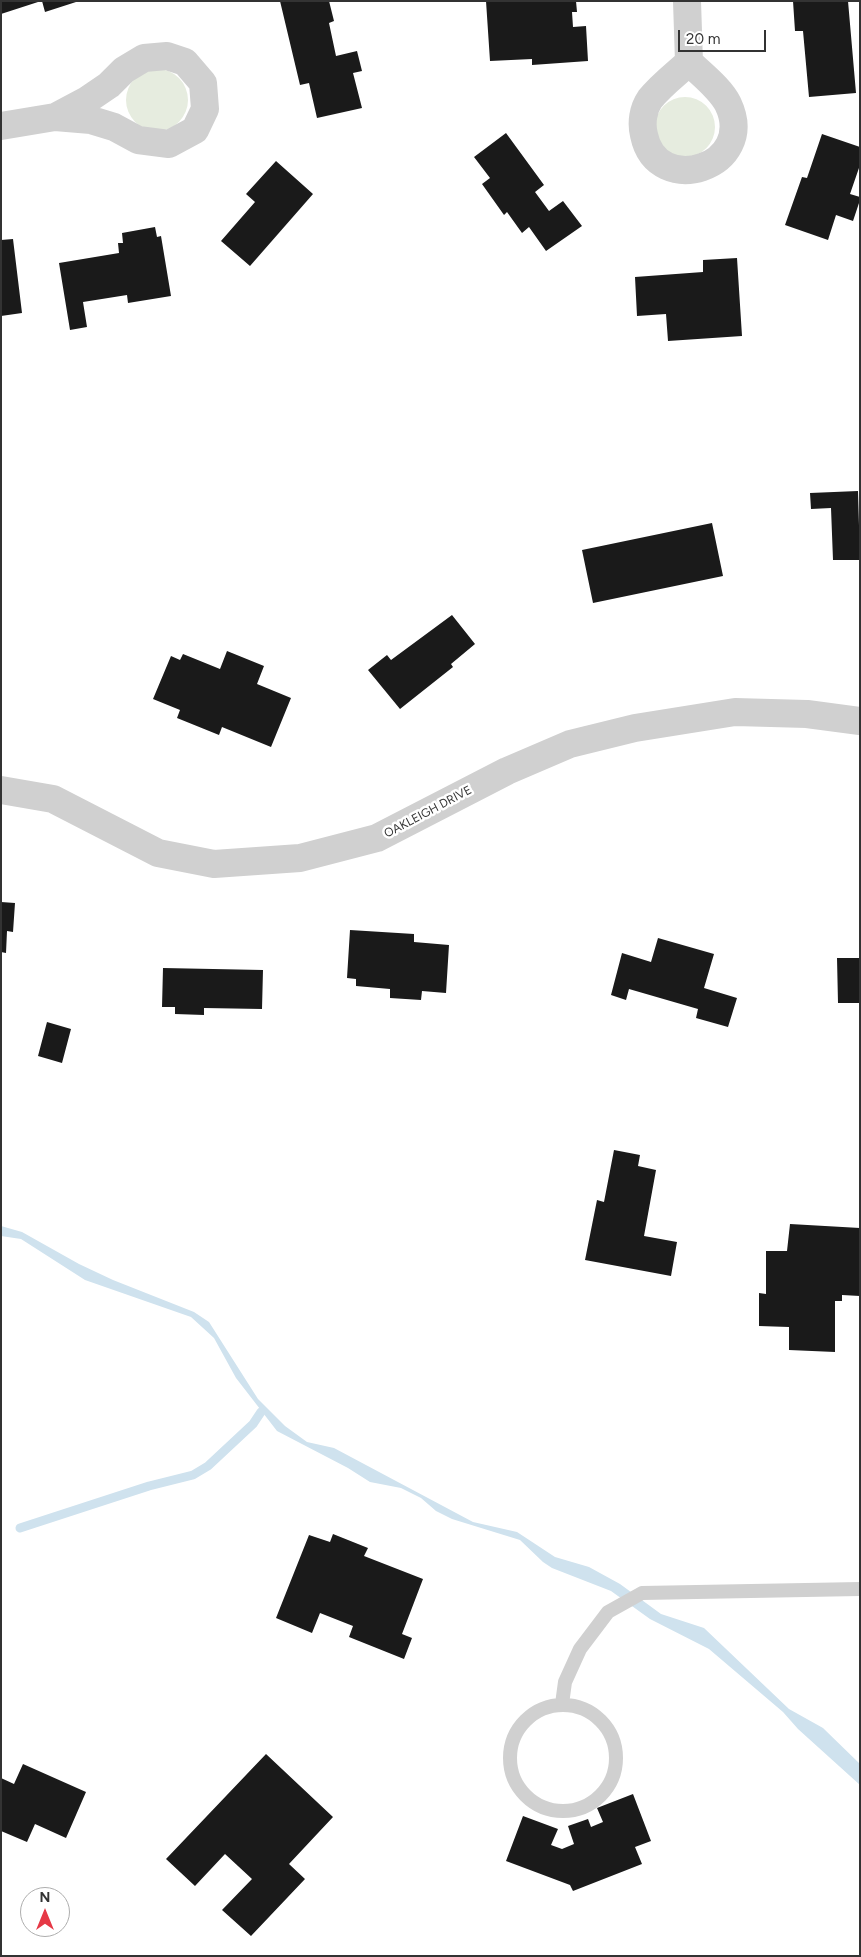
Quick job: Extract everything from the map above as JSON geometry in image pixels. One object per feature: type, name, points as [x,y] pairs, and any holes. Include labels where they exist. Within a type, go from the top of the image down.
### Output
[{"type":"street","points":[[687,1],[689,62]]},
{"type":"street","points":[[1,126],[55,117],[91,120],[114,127],[138,140],[168,144],[195,130],[205,109],[203,83],[185,62],[167,56],[144,58],[124,70],[109,85],[87,100],[55,117]]},
{"type":"street","name":"OAKLEIGH DRIVE","points":[[1,790],[53,799],[158,853],[214,864],[300,858],[377,838],[507,771],[570,744],[617,733],[735,712],[807,714],[860,721]]},
{"type":"lane","points":[[562,1704],[565,1682],[580,1648],[608,1612],[642,1593],[860,1589]]},
{"type":"lane","points":[[562,1704],[579,1707],[594,1714],[601,1720],[614,1742],[617,1760],[614,1776],[605,1792],[592,1803],[576,1810],[559,1811],[542,1806],[527,1797],[516,1783],[510,1766],[511,1747],[517,1731],[529,1717],[544,1708],[562,1704]]},
{"type":"shaded area","points":[[157,69],[174,74],[179,78],[183,83],[188,100],[183,117],[179,122],[174,126],[157,131],[140,126],[135,122],[131,117],[126,100],[131,83],[135,78],[140,74]]},
{"type":"shaded area","points":[[679,97],[691,97],[707,105],[713,115],[715,127],[713,139],[707,149],[691,157],[679,157],[663,149],[655,133],[655,121],[663,105]]},
{"type":"water","points":[[1,1226],[22,1232],[79,1264],[113,1280],[194,1312],[209,1322],[258,1399],[285,1426],[307,1442],[334,1448],[473,1522],[517,1532],[555,1557],[589,1567],[620,1584],[661,1614],[704,1628],[789,1709],[823,1728],[860,1764],[860,1785],[798,1729],[783,1712],[709,1649],[650,1619],[611,1591],[552,1568],[520,1540],[452,1519],[436,1511],[421,1498],[401,1488],[370,1482],[348,1468],[277,1431],[236,1378],[214,1338],[191,1317],[85,1280],[21,1239],[1,1236]]},
{"type":"building","points":[[1,1],[38,1],[38,2],[1,14]]},
{"type":"building","points":[[42,1],[75,1],[76,2],[45,12]]},
{"type":"building","points":[[280,1],[329,1],[334,21],[329,23],[336,56],[357,51],[362,71],[353,73],[362,108],[317,118],[309,83],[300,85]]},
{"type":"building","points":[[486,1],[576,1],[577,12],[572,12],[573,27],[586,26],[588,61],[532,65],[532,59],[490,61]]},
{"type":"building","points":[[793,1],[848,1],[856,93],[809,97],[803,31],[795,31]]},
{"type":"building","points":[[506,133],[544,185],[535,192],[549,211],[563,201],[582,226],[546,251],[529,227],[522,233],[507,212],[504,215],[482,184],[490,178],[474,157]]},
{"type":"building","points":[[822,134],[860,147],[860,165],[850,194],[860,197],[853,221],[836,215],[828,240],[785,225],[802,177],[807,178]]},
{"type":"building","points":[[276,161],[313,194],[250,266],[221,241],[255,202],[246,194]]},
{"type":"building","points":[[155,227],[157,237],[161,236],[171,296],[128,303],[127,295],[83,302],[87,327],[70,330],[59,263],[119,253],[118,243],[123,243],[122,233]]},
{"type":"building","points":[[13,239],[22,313],[1,316],[1,240]]},
{"type":"building","points":[[737,258],[742,336],[668,341],[666,314],[637,316],[635,277],[703,272],[703,260]]},
{"type":"building","points":[[858,491],[860,560],[833,560],[831,508],[811,509],[810,493]]},
{"type":"building","points":[[712,523],[723,576],[593,603],[582,550]]},
{"type":"building","points":[[452,615],[475,644],[451,664],[453,667],[400,709],[368,670],[387,655],[391,660]]},
{"type":"building","points":[[227,651],[264,666],[257,684],[291,698],[271,747],[222,727],[219,735],[177,718],[180,710],[153,699],[171,656],[180,660],[183,654],[220,669]]},
{"type":"building","points":[[1,902],[15,903],[13,932],[7,931],[6,953],[1,952]]},
{"type":"building","points":[[350,930],[414,934],[414,942],[449,945],[446,993],[422,991],[421,1000],[390,998],[390,989],[356,986],[356,979],[347,978]]},
{"type":"building","points":[[658,938],[714,954],[704,988],[737,998],[728,1027],[696,1018],[698,1009],[629,989],[626,1000],[611,995],[622,953],[651,962]]},
{"type":"building","points":[[837,958],[860,958],[860,1003],[838,1003]]},
{"type":"building","points":[[163,968],[263,970],[262,1009],[204,1008],[204,1015],[175,1014],[175,1007],[162,1007]]},
{"type":"building","points":[[47,1022],[71,1029],[62,1063],[38,1056]]},
{"type":"building","points":[[614,1150],[640,1155],[638,1166],[656,1170],[644,1236],[677,1242],[671,1276],[585,1260],[597,1200],[604,1202]]},
{"type":"building","points":[[790,1224],[860,1228],[860,1296],[842,1295],[842,1301],[835,1301],[835,1352],[789,1350],[789,1327],[759,1326],[759,1293],[766,1294],[766,1251],[787,1251]]},
{"type":"building","points":[[333,1534],[368,1548],[364,1556],[423,1579],[402,1634],[412,1638],[404,1659],[349,1637],[353,1626],[320,1613],[312,1633],[276,1618],[309,1535],[330,1542]]},
{"type":"building","points":[[266,1754],[333,1817],[289,1864],[305,1879],[251,1936],[222,1910],[252,1879],[225,1854],[195,1886],[166,1859]]},
{"type":"building","points":[[23,1764],[86,1792],[66,1838],[35,1824],[27,1842],[1,1831],[1,1778],[14,1784]]},
{"type":"building","points":[[633,1794],[651,1841],[635,1847],[642,1864],[573,1891],[570,1885],[506,1861],[523,1816],[558,1829],[551,1845],[562,1849],[574,1844],[568,1826],[588,1819],[591,1827],[603,1822],[597,1808]]},
{"type":"waterway","points":[[20,1528],[149,1486],[193,1475],[208,1466],[253,1424],[261,1412]]}]
